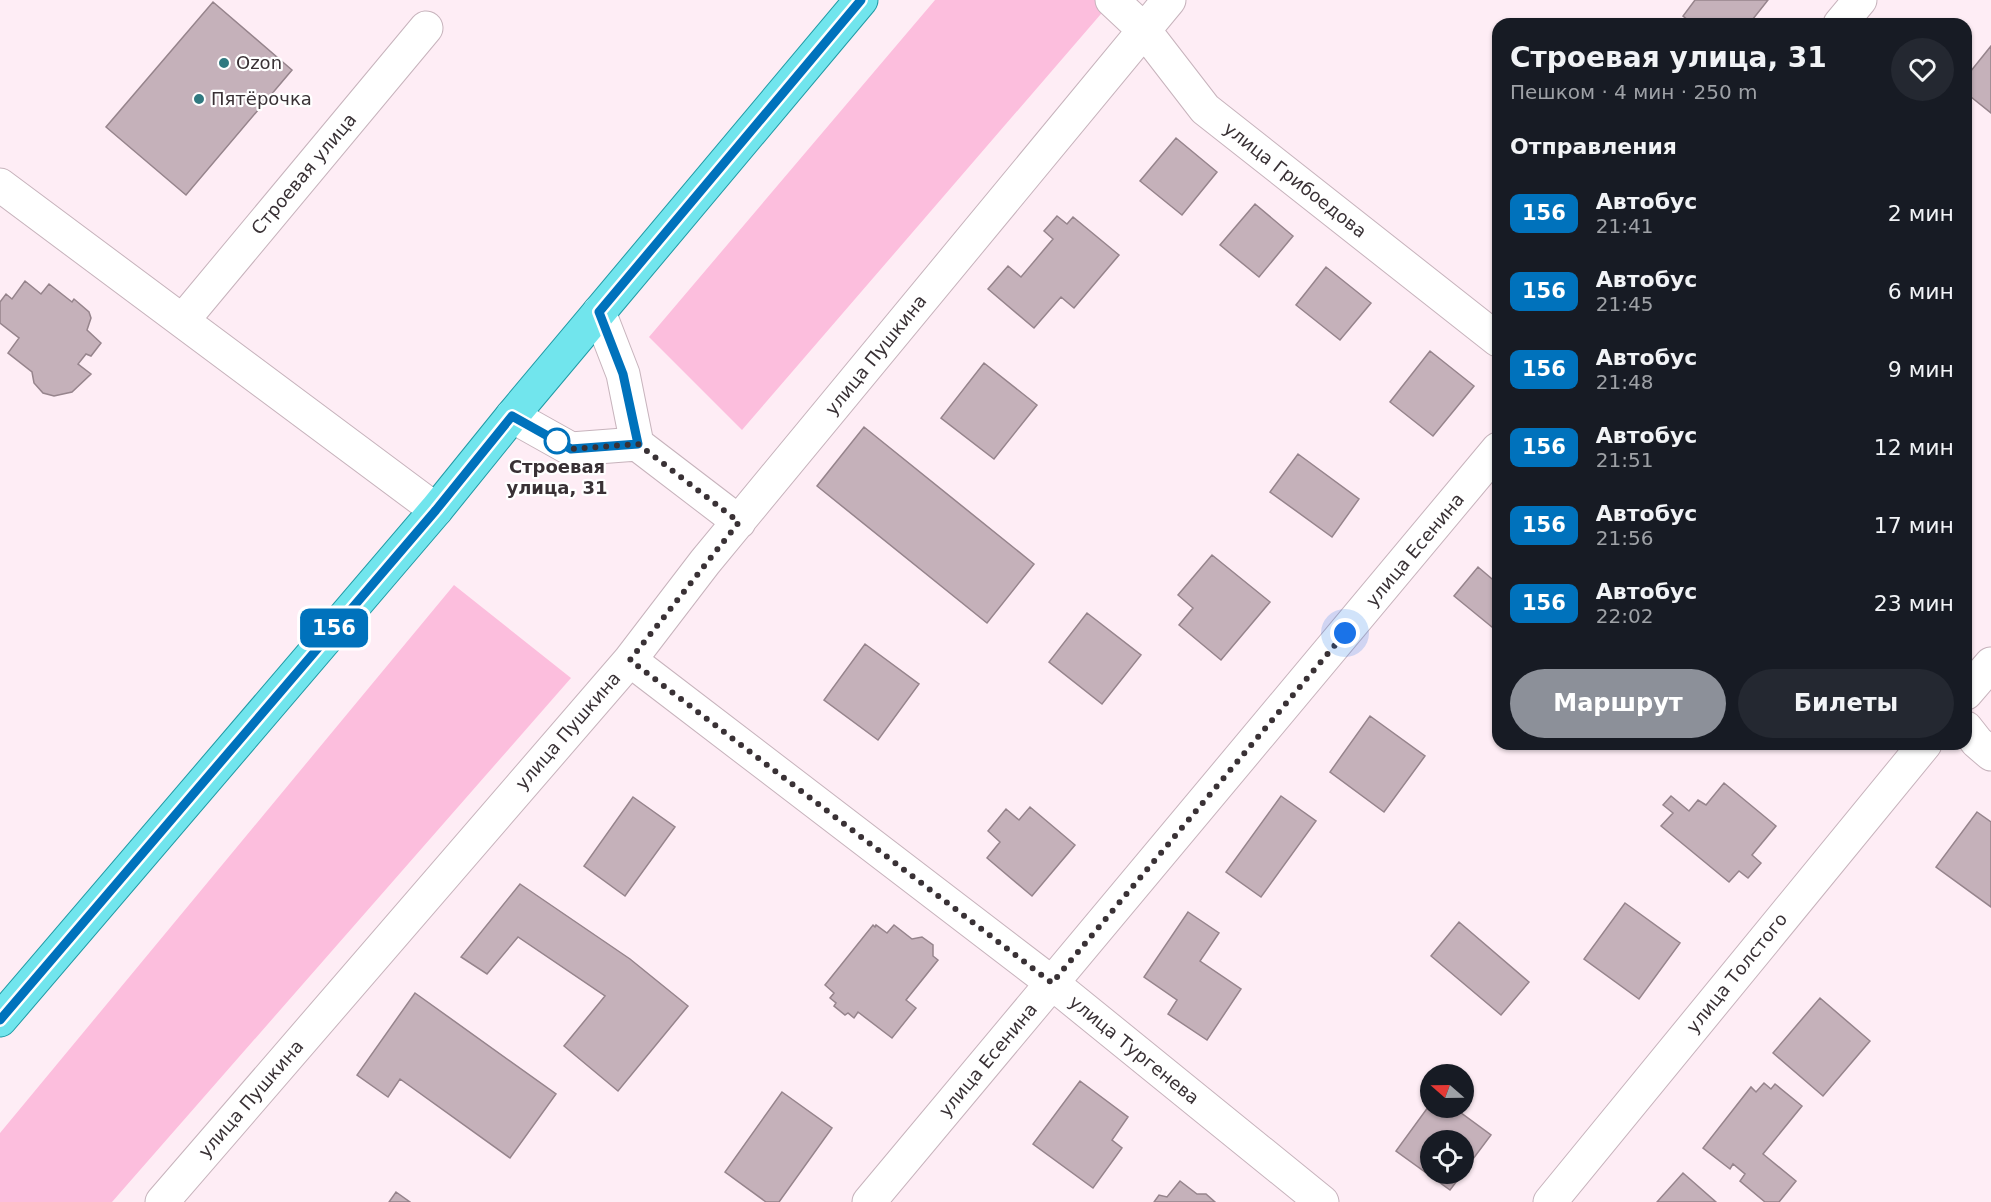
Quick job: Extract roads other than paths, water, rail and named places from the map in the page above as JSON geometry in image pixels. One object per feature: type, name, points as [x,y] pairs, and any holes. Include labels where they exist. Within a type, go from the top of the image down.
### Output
[{"type":"main road","points":[[0,1020],[436,510],[861,0]]},
{"type":"street","name":"улица Грибоедова","points":[[1112,0],[1144,30],[1205,109],[1492,335]]},
{"type":"street","name":"улица Пушкина","points":[[162,1202],[630,660],[739,522],[1169,0]]},
{"type":"street","points":[[1845,18],[1860,0]]},
{"type":"street","name":"Строевая улица","points":[[183,320],[426,28]]},
{"type":"street","points":[[0,185],[436,510]]},
{"type":"street","points":[[599,312],[623,374],[638,444],[739,522]]},
{"type":"street","points":[[512,416],[571,449],[638,444]]},
{"type":"street","name":"улица Есенина","points":[[869,1202],[1492,456]]},
{"type":"street","name":"улица Тургенева","points":[[630,660],[1052,983],[1322,1202]]},
{"type":"street","points":[[1972,686],[1991,664]]},
{"type":"street","points":[[1972,736],[1991,754]]},
{"type":"street","name":"улица Толстого","points":[[1550,1202],[1920,750]]},
{"type":"place","name":"Ozon","points":[[224,63]]},
{"type":"place","name":"Пятёрочка","points":[[199,99]]},
{"type":"place","name":"Строевая улица, 31","points":[[557,441]]}]
